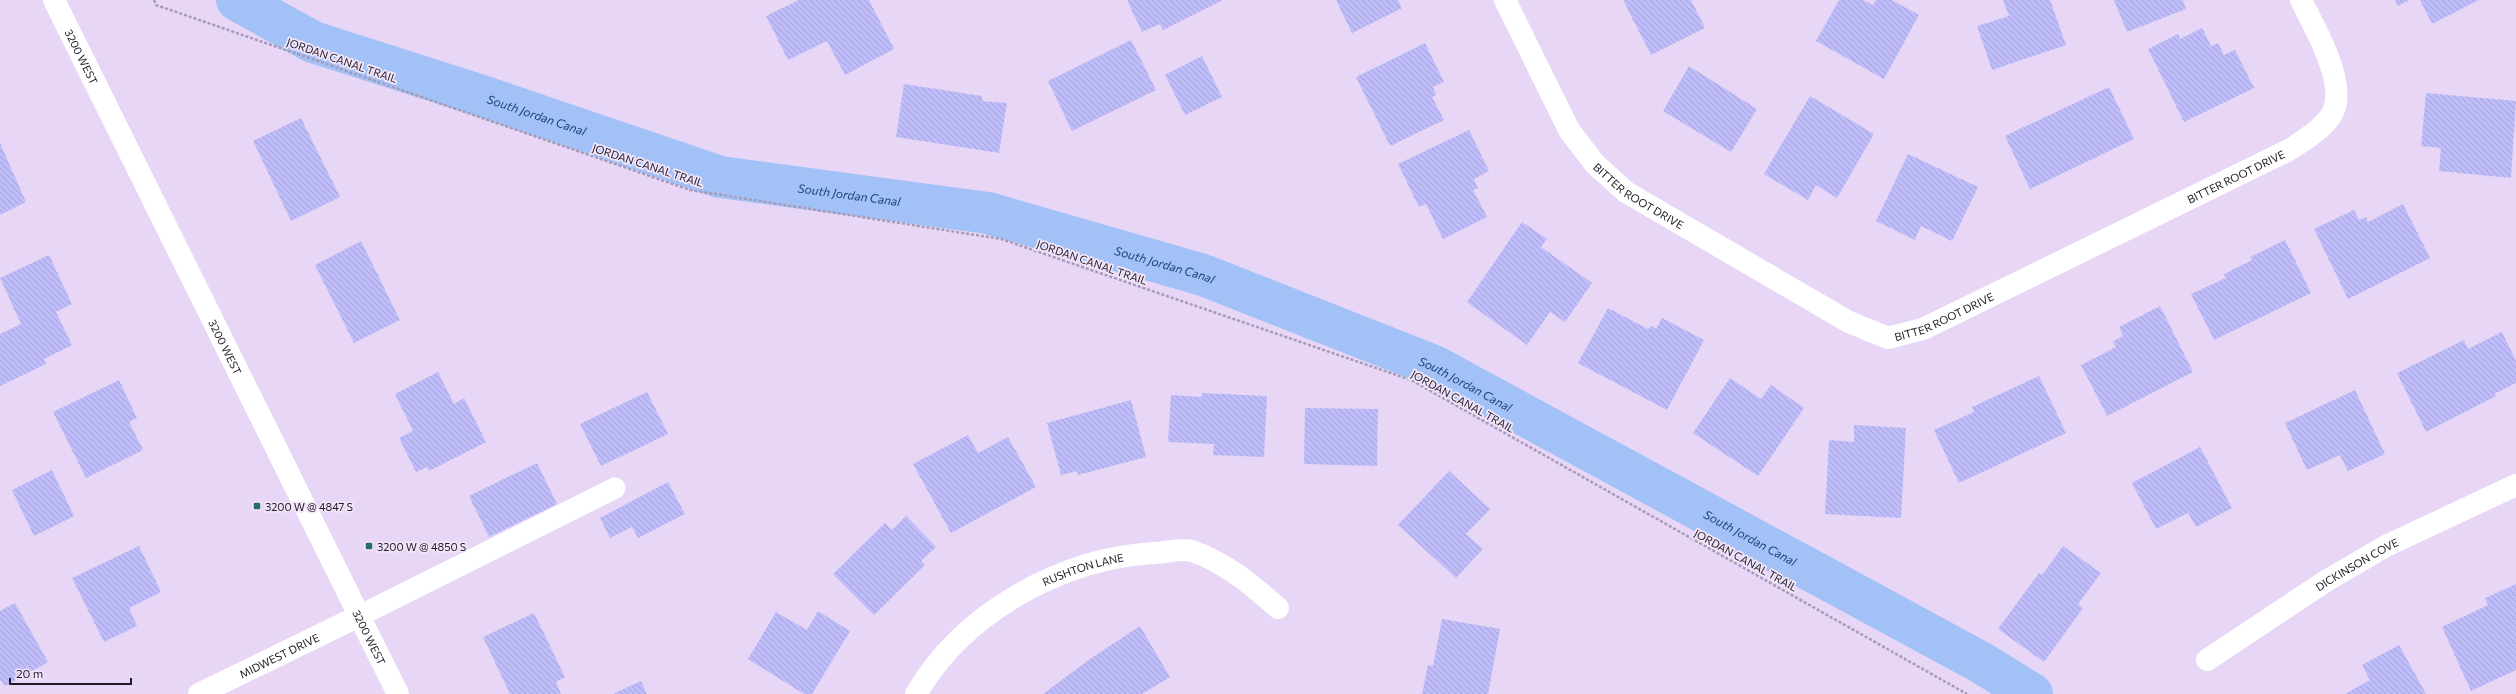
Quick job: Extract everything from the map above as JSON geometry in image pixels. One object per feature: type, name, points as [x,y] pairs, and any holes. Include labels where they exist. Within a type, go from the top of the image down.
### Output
[{"type":"street","name":"3200 WEST","points":[[54,0],[398,694]]},
{"type":"street","name":"BITTER ROOT DRIVE","points":[[1505,0],[1569,130],[1595,164],[1626,192],[1849,322],[1888,338],[1923,329],[2289,150],[2313,134],[2333,112],[2336,85],[2326,53],[2301,0]]},
{"type":"street","name":"DICKINSON COVE","points":[[2207,660],[2326,581],[2386,546],[2516,485]]},
{"type":"street","name":"RUSHTON LANE","points":[[916,694],[928,674],[976,624],[1026,590],[1080,566],[1138,554],[1191,551],[1240,574],[1278,608]]},
{"type":"street","name":"MIDWEST DRIVE","points":[[199,694],[359,616]]},
{"type":"lane","points":[[359,616],[615,488]]},
{"type":"path","name":"JORDAN CANAL TRAIL","points":[[154,0],[156,5],[690,190],[1001,239],[1411,380],[1968,694]]},
{"type":"building","points":[[799,0],[869,0],[894,49],[845,75],[827,41],[788,60],[766,16]]},
{"type":"building","points":[[1127,0],[1223,0],[1163,30],[1160,24],[1142,32]]},
{"type":"building","points":[[1336,0],[1398,0],[1402,8],[1352,33]]},
{"type":"building","points":[[1623,0],[1691,0],[1705,28],[1651,55]]},
{"type":"building","points":[[1839,0],[1863,0],[1873,5],[1876,0],[1892,0],[1919,15],[1884,79],[1816,41]]},
{"type":"building","points":[[2003,0],[2050,0],[2066,45],[1992,70],[1977,26],[2009,16]]},
{"type":"building","points":[[2114,0],[2183,0],[2186,9],[2127,32]]},
{"type":"building","points":[[2395,0],[2409,0],[2398,6]]},
{"type":"building","points":[[2420,0],[2479,0],[2432,24]]},
{"type":"building","points":[[2202,28],[2211,46],[2218,43],[2224,55],[2235,50],[2254,88],[2184,122],[2148,49],[2178,34],[2180,39]]},
{"type":"building","points":[[1131,40],[1156,90],[1072,131],[1048,81]]},
{"type":"building","points":[[1425,43],[1444,82],[1433,87],[1436,95],[1432,97],[1444,120],[1390,146],[1356,77]]},
{"type":"building","points":[[1202,56],[1222,97],[1185,115],[1165,75]]},
{"type":"building","points":[[1689,66],[1757,109],[1731,152],[1663,111]]},
{"type":"building","points":[[904,84],[982,96],[982,101],[1007,103],[999,153],[896,137]]},
{"type":"building","points":[[2109,87],[2134,139],[2030,189],[2005,136]]},
{"type":"building","points":[[2426,93],[2516,101],[2511,178],[2439,171],[2441,148],[2421,146]]},
{"type":"building","points":[[1810,96],[1874,134],[1837,198],[1816,185],[1808,200],[1764,174]]},
{"type":"building","points":[[301,118],[340,197],[291,221],[253,141]]},
{"type":"building","points":[[1469,130],[1489,171],[1474,179],[1478,188],[1473,190],[1487,217],[1443,239],[1426,204],[1419,207],[1398,164]]},
{"type":"building","points":[[0,143],[26,202],[0,215]]},
{"type":"building","points":[[1908,154],[1978,187],[1952,241],[1921,226],[1915,240],[1876,221]]},
{"type":"building","points":[[2403,204],[2430,258],[2348,299],[2314,229],[2354,210],[2359,220],[2366,217],[2368,222]]},
{"type":"building","points":[[1522,222],[1547,239],[1541,247],[1592,283],[1565,322],[1550,312],[1527,345],[1467,302]]},
{"type":"building","points":[[2285,240],[2311,293],[2214,340],[2191,294],[2226,278],[2224,274],[2252,260],[2250,257]]},
{"type":"building","points":[[361,241],[400,320],[354,343],[315,265]]},
{"type":"building","points":[[49,255],[72,304],[56,312],[72,345],[44,359],[46,364],[0,386],[0,334],[21,324],[0,278]]},
{"type":"building","points":[[2160,306],[2193,372],[2107,416],[2081,365],[2116,347],[2113,341],[2123,336],[2119,327]]},
{"type":"building","points":[[1608,308],[1648,329],[1652,326],[1656,329],[1662,318],[1704,340],[1667,410],[1578,363]]},
{"type":"building","points":[[2502,332],[2516,361],[2516,383],[2494,394],[2496,396],[2426,432],[2397,373],[2464,340],[2468,349]]},
{"type":"building","points":[[438,372],[454,404],[464,398],[486,442],[429,471],[427,467],[416,472],[399,438],[413,431],[395,394]]},
{"type":"building","points":[[2039,376],[2066,433],[1959,483],[1934,430],[1974,412],[1972,407]]},
{"type":"building","points":[[1730,378],[1761,399],[1771,385],[1804,408],[1758,476],[1693,433]]},
{"type":"building","points":[[119,380],[137,418],[129,422],[143,450],[86,478],[53,412]]},
{"type":"building","points":[[2355,390],[2385,454],[2348,471],[2340,455],[2307,470],[2285,423]]},
{"type":"building","points":[[647,392],[668,434],[601,466],[580,424]]},
{"type":"building","points":[[1202,393],[1267,396],[1264,457],[1213,455],[1214,444],[1168,442],[1171,395],[1202,397]]},
{"type":"building","points":[[1131,400],[1146,457],[1078,475],[1077,471],[1061,475],[1047,423]]},
{"type":"building","points":[[1305,408],[1378,409],[1377,466],[1304,464]]},
{"type":"building","points":[[1854,425],[1906,428],[1901,518],[1825,514],[1829,440],[1854,442]]},
{"type":"building","points":[[968,435],[978,453],[1008,437],[1036,487],[951,533],[913,464]]},
{"type":"building","points":[[2200,447],[2232,508],[2196,527],[2188,513],[2156,529],[2132,483]]},
{"type":"building","points":[[537,463],[557,504],[489,537],[469,496]]},
{"type":"building","points":[[52,470],[74,516],[34,536],[12,490]]},
{"type":"building","points":[[1449,471],[1490,509],[1466,534],[1483,549],[1456,578],[1398,525]]},
{"type":"building","points":[[668,482],[685,514],[638,538],[632,527],[610,538],[600,518]]},
{"type":"building","points":[[906,516],[936,547],[921,561],[925,565],[874,615],[833,574],[885,523],[892,530]]},
{"type":"building","points":[[139,546],[161,592],[129,608],[137,626],[104,642],[72,578]]},
{"type":"building","points":[[2063,546],[2101,573],[2078,604],[2083,608],[2044,662],[1998,629],[2039,573],[2042,575]]},
{"type":"building","points":[[2516,584],[2516,670],[2471,691],[2442,627],[2488,605],[2485,598]]},
{"type":"building","points":[[15,603],[48,662],[5,686],[0,680],[0,611]]},
{"type":"building","points":[[818,611],[850,631],[812,694],[804,694],[748,659],[776,612],[807,630]]},
{"type":"building","points":[[534,613],[565,677],[556,682],[561,694],[510,694],[483,637]]},
{"type":"building","points":[[1442,619],[1500,629],[1488,694],[1422,694],[1428,665],[1433,666]]},
{"type":"building","points":[[1140,626],[1170,677],[1142,694],[1043,694],[1090,659]]},
{"type":"building","points":[[2399,645],[2426,694],[2345,694],[2370,680],[2362,665]]},
{"type":"building","points":[[641,681],[647,694],[613,694]]},
{"type":"waterway","name":"South Jordan Canal","points":[[237,0],[313,42],[482,96],[720,177],[988,213],[1203,275],[1434,366],[1980,662],[2032,694]]},
{"type":"place","name":"3200 W @ 4847 S","points":[[257,506]]},
{"type":"place","name":"3200 W @ 4850 S","points":[[369,546]]}]
